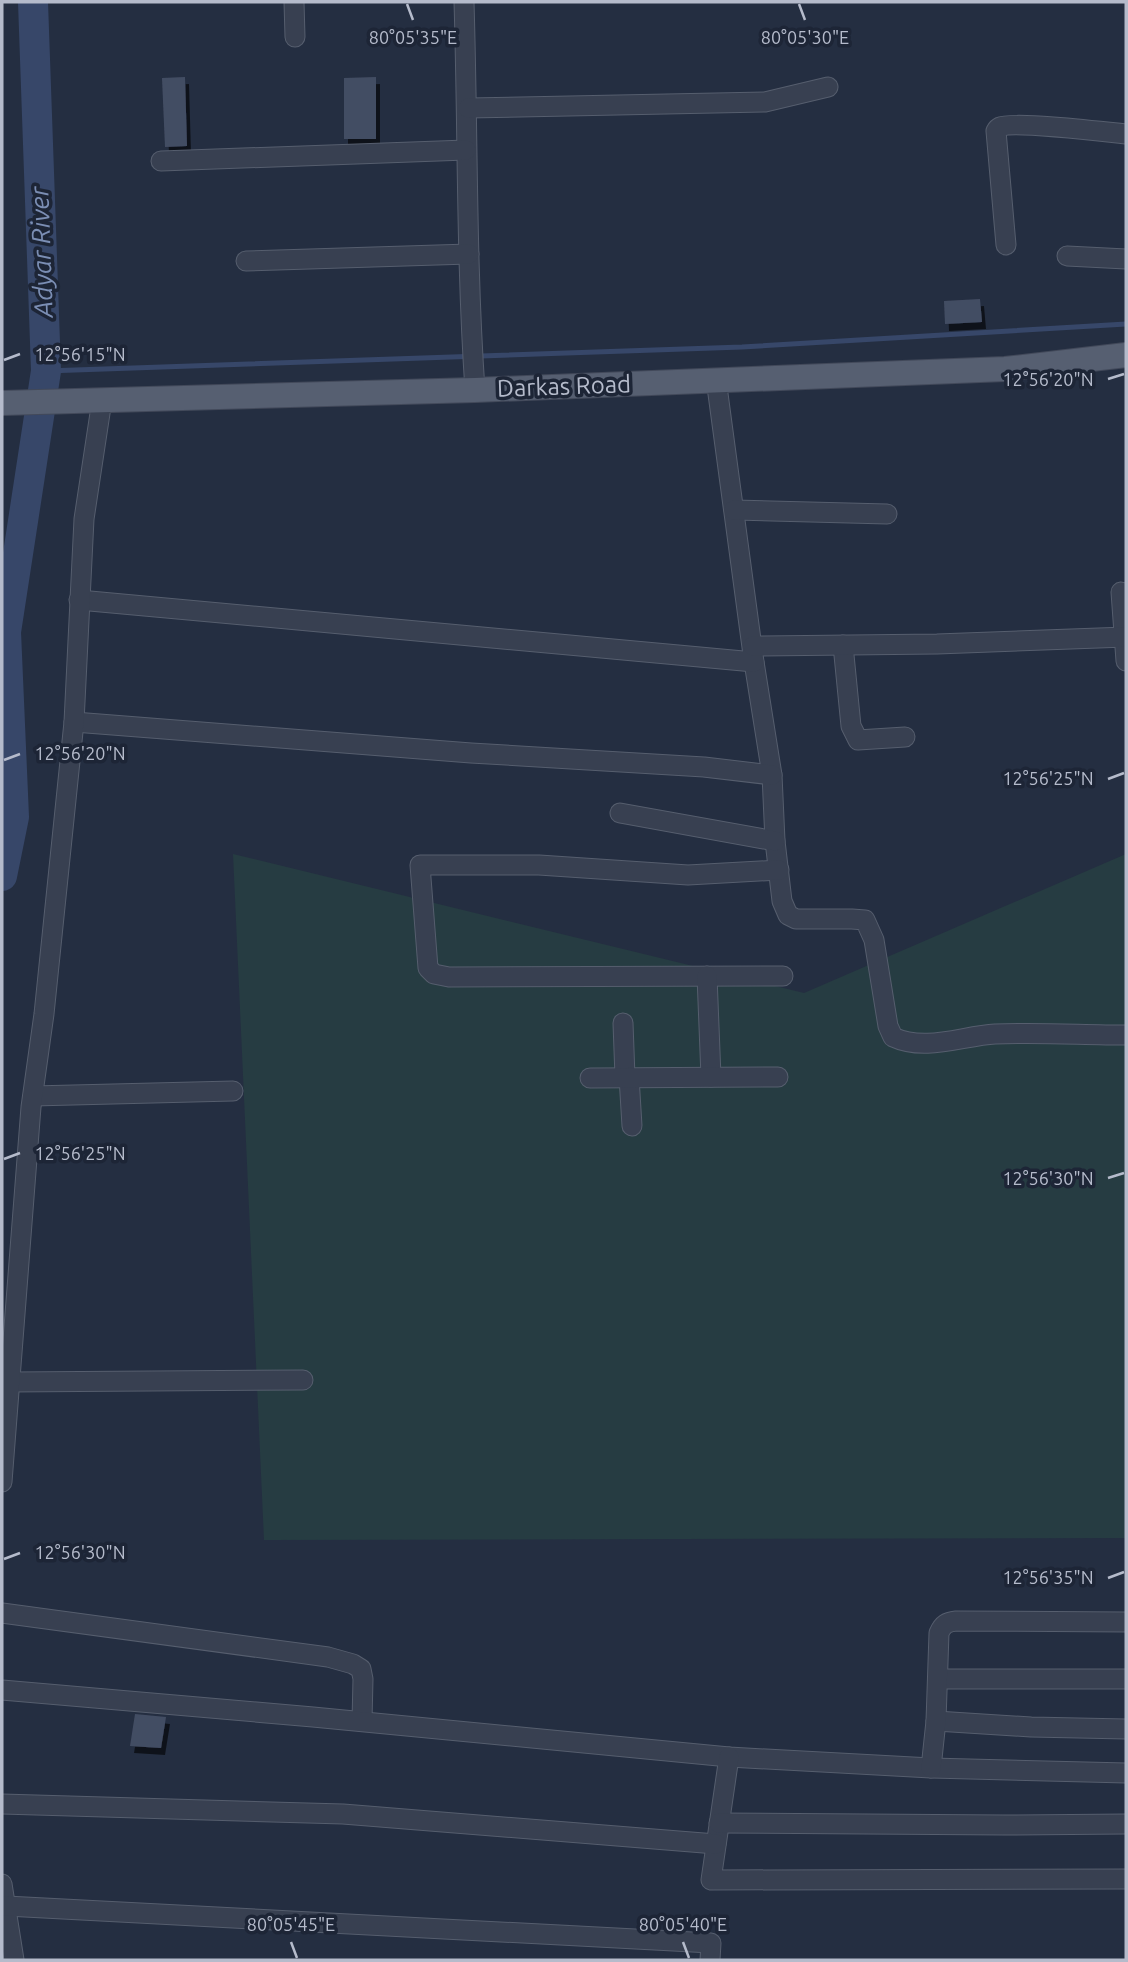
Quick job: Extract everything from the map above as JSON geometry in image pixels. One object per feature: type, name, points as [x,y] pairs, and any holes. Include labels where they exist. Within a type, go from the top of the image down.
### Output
[{"type":"main road","name":"Darkas Road","points":[[2,403],[102,400],[473,369],[716,379],[1005,369],[1126,355]]},
{"type":"street","points":[[294,2],[295,37]]},
{"type":"street","points":[[464,2],[473,369]]},
{"type":"street","points":[[468,108],[765,102],[828,87]]},
{"type":"street","points":[[1006,245],[996,131],[1000,127],[1050,127],[1126,134]]},
{"type":"street","points":[[161,161],[466,150]]},
{"type":"street","points":[[246,261],[469,254]]},
{"type":"street","points":[[1067,256],[1126,259]]},
{"type":"street","points":[[716,379],[772,775],[775,841],[782,901],[788,915],[796,919],[865,920],[874,940],[888,1026],[893,1037],[905,1042],[921,1043],[995,1034],[1126,1035]]},
{"type":"street","points":[[2,1482],[33,1096],[74,722],[84,519],[102,400]]},
{"type":"street","points":[[734,510],[887,514]]},
{"type":"street","points":[[1121,592],[1126,661]]},
{"type":"street","points":[[79,600],[753,654],[843,645],[1125,637]]},
{"type":"street","points":[[843,645],[851,726],[858,740],[905,737]]},
{"type":"street","points":[[74,722],[471,753],[704,767],[772,775]]},
{"type":"street","points":[[620,813],[775,841]]},
{"type":"street","points":[[779,870],[688,875],[539,865],[420,865],[428,968],[434,974],[449,977],[783,976]]},
{"type":"street","points":[[707,976],[711,1077]]},
{"type":"street","points":[[622,1024],[632,1126]]},
{"type":"street","points":[[590,1077],[778,1077]]},
{"type":"street","points":[[33,1096],[233,1091]]},
{"type":"street","points":[[10,1382],[303,1380]]},
{"type":"street","points":[[2,1613],[328,1657],[353,1664],[360,1670],[363,1679],[362,1721]]},
{"type":"street","points":[[932,1768],[939,1679],[939,1633],[947,1622],[1126,1622]]},
{"type":"street","points":[[939,1679],[1126,1679]]},
{"type":"street","points":[[2,1690],[362,1721],[729,1757],[932,1768],[1126,1773]]},
{"type":"street","points":[[936,1721],[1126,1729]]},
{"type":"street","points":[[729,1757],[711,1880],[1126,1879]]},
{"type":"street","points":[[2,1804],[343,1814],[716,1844]]},
{"type":"street","points":[[719,1824],[1126,1824]]},
{"type":"street","points":[[2,1884],[14,1960]]},
{"type":"street","points":[[6,1906],[711,1943],[710,1960]]},
{"type":"green space","points":[[233,854],[804,993],[1126,854],[1126,1538],[264,1540]]},
{"type":"building","points":[[185,77],[187,146],[165,147],[162,78]]},
{"type":"building","points":[[376,77],[376,139],[344,139],[344,78]]},
{"type":"building","points":[[980,299],[982,322],[945,324],[944,301]]},
{"type":"building","points":[[135,1714],[166,1717],[161,1748],[130,1746]]},
{"type":"waterway","name":"Adyar River","points":[[2,876],[14,817],[6,632],[46,371],[33,2]]},
{"type":"waterway","points":[[46,371],[742,347],[1126,324]]}]
